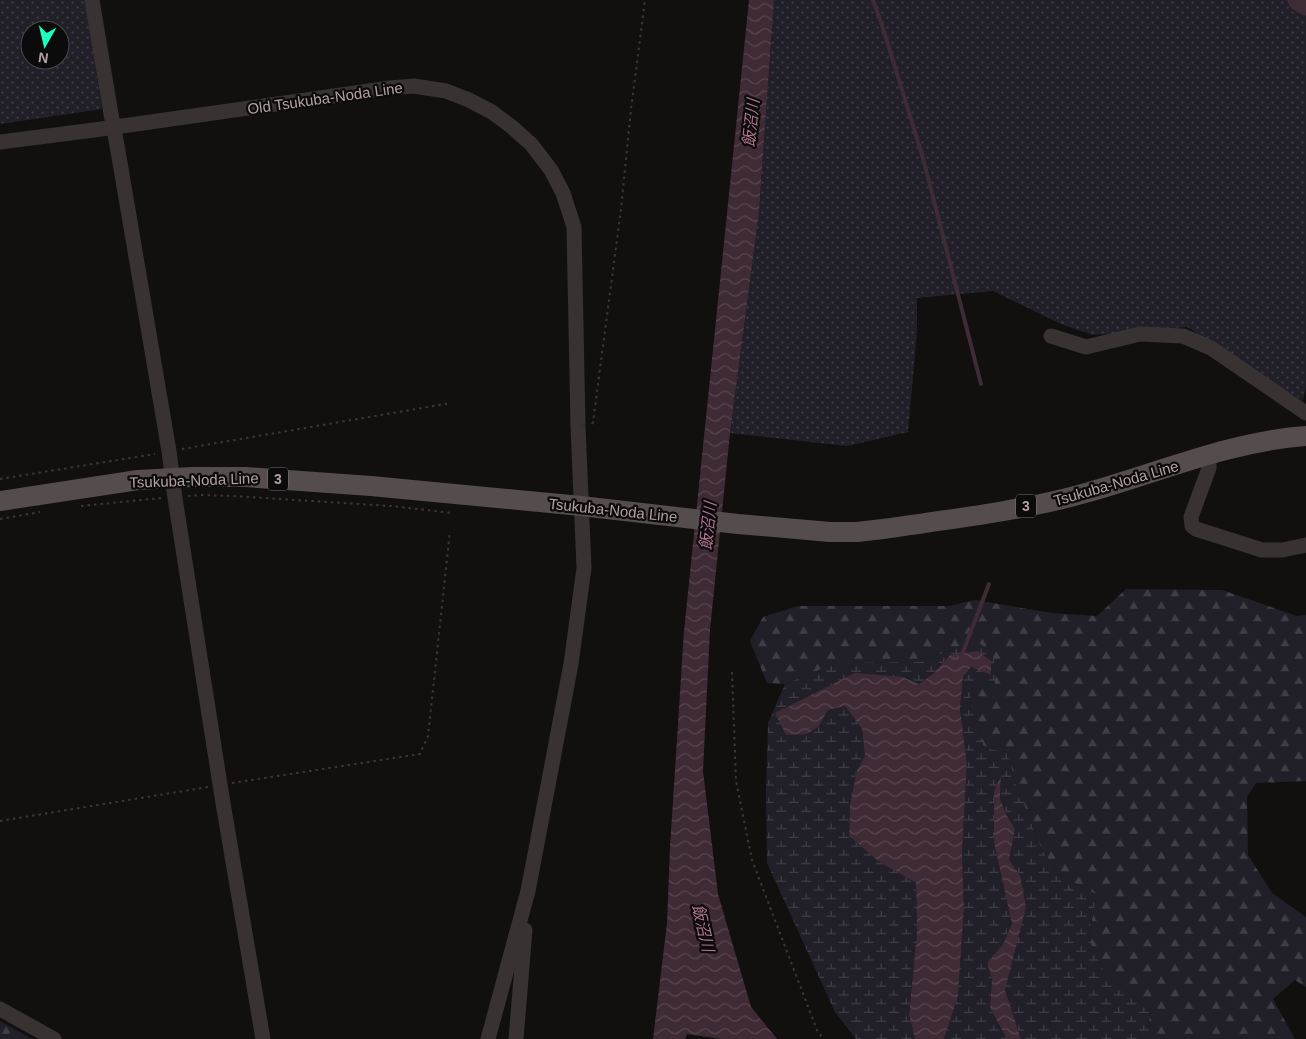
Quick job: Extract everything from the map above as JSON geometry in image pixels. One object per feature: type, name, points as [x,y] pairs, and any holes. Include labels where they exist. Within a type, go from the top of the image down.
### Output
[{"type":"main road","name":"Tsukuba-Noda Line","points":[[0,501],[138,480],[245,477],[370,486],[581,506],[738,524],[830,532],[857,532],[883,530],[1056,501],[1240,447],[1306,436]]},
{"type":"street","points":[[92,0],[170,451],[175,498],[262,1039]]},
{"type":"street","name":"Old Tsukuba-Noda Line","points":[[0,142],[414,86],[446,91],[492,112],[531,144],[551,170],[563,193],[574,227],[584,568],[571,664],[528,892]]},
{"type":"street","points":[[1051,336],[1086,347],[1140,334],[1183,336],[1210,348],[1306,413]]},
{"type":"street","points":[[1207,456],[1209,468],[1191,517],[1192,526],[1196,530],[1262,550],[1282,550],[1306,545]]},
{"type":"street","points":[[488,1039],[528,892]]},
{"type":"street","points":[[516,1039],[528,892]]},
{"type":"street","points":[[0,1009],[54,1039]]},
{"type":"path","points":[[579,439],[593,422],[621,209],[630,108],[645,0]]},
{"type":"path","points":[[0,479],[451,403]]},
{"type":"path","points":[[79,506],[200,495],[391,506],[451,513]]},
{"type":"path","points":[[0,519],[44,511]]},
{"type":"path","points":[[0,821],[220,784],[420,754],[428,736],[450,531]]},
{"type":"path","points":[[732,672],[736,781],[752,860],[817,1030],[823,1039]]},
{"type":"green space","points":[[0,0],[85,0],[102,109],[0,124]]},
{"type":"green space","points":[[774,0],[1306,0],[1306,386],[1303,401],[1187,327],[1093,335],[1061,324],[993,291],[917,298],[917,332],[908,432],[847,446],[730,433],[759,212]]},
{"type":"green space","points":[[1126,589],[1222,590],[1297,616],[1306,615],[1306,781],[1256,783],[1247,797],[1248,855],[1272,893],[1306,917],[1306,987],[1295,980],[1273,999],[1295,1039],[1150,1039],[1149,1011],[1103,970],[1088,938],[1097,895],[1058,874],[1042,850],[1015,782],[1007,752],[984,748],[970,701],[974,681],[995,685],[951,650],[919,662],[836,663],[785,684],[767,683],[750,641],[763,617],[798,606],[949,606],[975,600],[1052,613],[1097,616]]},
{"type":"green space","points":[[981,644],[994,657],[995,686],[974,681],[970,701],[984,748],[1007,752],[1015,782],[1042,850],[1058,874],[1097,895],[1088,938],[1103,970],[1149,1011],[1150,1039],[1021,1039],[1005,990],[1012,957],[1020,875],[1009,860],[1015,829],[1007,816],[1000,797],[1001,778],[994,791],[1001,874],[1012,924],[1003,944],[987,963],[992,979],[990,1008],[1007,1039],[944,1039],[958,996],[964,908],[962,853],[967,763],[960,709],[963,677],[971,667],[990,675],[950,655],[935,672],[919,684],[903,677],[775,713],[819,726],[828,710],[845,706],[862,729],[865,756],[857,770],[850,804],[849,836],[878,861],[916,883],[917,932],[909,1015],[915,1039],[856,1039],[835,1012],[767,863],[766,791],[768,723],[785,684],[836,663],[919,662],[951,650]]},
{"type":"green space","points":[[0,1021],[32,1039],[0,1039]]},
{"type":"water","points":[[749,0],[774,0],[759,212],[730,433],[710,630],[703,771],[718,894],[751,1007],[777,1039],[721,1039],[687,1034],[685,1039],[653,1039],[667,923],[684,631]]},
{"type":"water","points":[[978,651],[991,661],[991,675],[971,667],[963,677],[960,709],[967,763],[962,853],[964,908],[958,996],[944,1039],[915,1039],[909,1015],[917,932],[916,883],[878,861],[849,836],[850,804],[857,770],[865,756],[862,729],[845,706],[828,710],[819,726],[807,734],[786,735],[775,713],[855,673],[903,677],[919,684],[935,672],[950,655]]},
{"type":"water","points":[[1001,776],[1000,798],[1007,816],[1015,829],[1009,860],[1020,875],[1026,907],[1005,990],[1021,1039],[1007,1039],[990,1008],[992,979],[987,963],[1003,944],[1012,924],[994,842],[994,791]]},
{"type":"waterway","name":"飯沼川","points":[[873,0],[923,158],[981,384]]},
{"type":"waterway","points":[[1298,0],[1306,5]]},
{"type":"waterway","name":"飯沼川","points":[[961,657],[989,584]]}]
